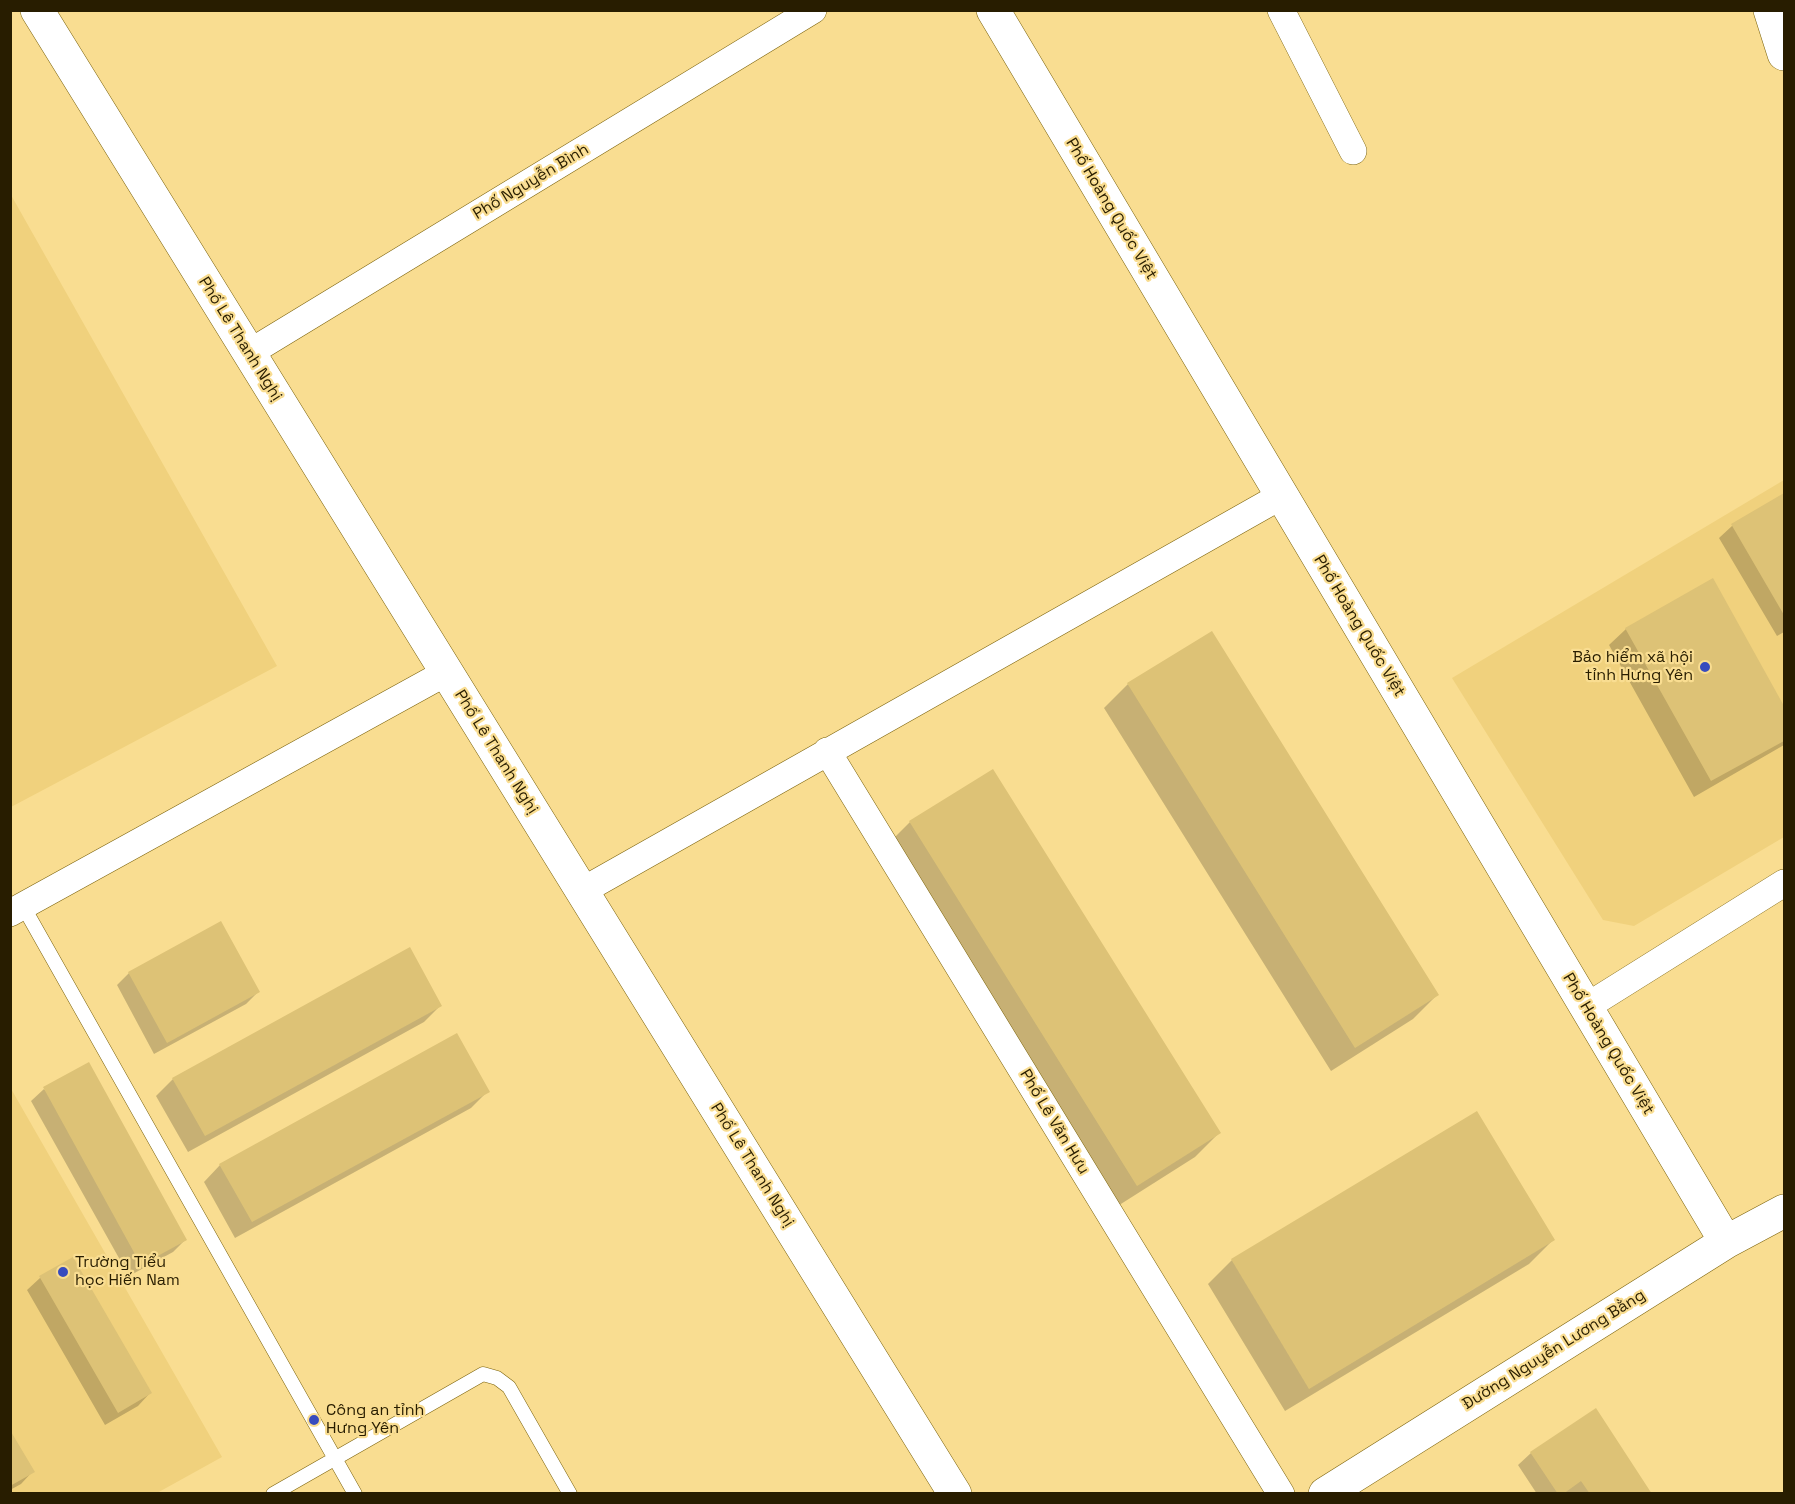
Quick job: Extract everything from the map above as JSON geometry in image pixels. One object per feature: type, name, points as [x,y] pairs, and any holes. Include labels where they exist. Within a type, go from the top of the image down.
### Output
[{"type":"street","name":"Phố Lê Thanh Nghị","points":[[37,10],[955,1494]]},
{"type":"street","name":"Phố Nguyễn Bình","points":[[249,353],[813,10]]},
{"type":"street","name":"Phố Hoàng Quốc Việt","points":[[993,10],[1726,1242]]},
{"type":"street","points":[[1281,10],[1353,151]]},
{"type":"street","points":[[1770,10],[1785,54]]},
{"type":"street","points":[[582,891],[1281,496]]},
{"type":"street","points":[[17,910],[447,672]]},
{"type":"street","name":"Phố Lê Văn Hưu","points":[[827,751],[1281,1494]]},
{"type":"street","points":[[1586,1007],[1785,883]]},
{"type":"street","name":"Đường Nguyễn Lương Bằng","points":[[1326,1494],[1726,1242],[1785,1211]]},
{"type":"lane","points":[[17,910],[355,1494]]},
{"type":"lane","points":[[273,1494],[483,1374],[496,1378],[509,1387],[570,1494]]},
{"type":"shaded area","points":[[11,195],[277,666],[10,807]]},
{"type":"shaded area","points":[[1784,480],[1784,837],[1634,926],[1603,920],[1452,678]]},
{"type":"shaded area","name":"Trường Tiểu học Hiến Nam","points":[[10,1087],[222,1457],[157,1493],[11,1493]]},
{"type":"building","points":[[1784,493],[1784,615],[1731,524]]},
{"type":"building","name":"Bảo hiểm xã hội tỉnh Hưng Yên","points":[[1713,578],[1784,706],[1784,741],[1711,781],[1625,628]]},
{"type":"building","points":[[1212,631],[1439,995],[1355,1048],[1127,683]]},
{"type":"building","points":[[993,769],[1221,1133],[1137,1186],[909,821]]},
{"type":"building","points":[[221,921],[260,992],[167,1043],[128,972]]},
{"type":"building","points":[[410,947],[442,1006],[205,1136],[172,1078]]},
{"type":"building","points":[[457,1033],[490,1092],[252,1222],[219,1164]]},
{"type":"building","points":[[89,1062],[187,1240],[141,1265],[43,1087]]},
{"type":"building","points":[[1477,1111],[1555,1240],[1309,1389],[1231,1259]]},
{"type":"building","points":[[73,1257],[152,1393],[118,1413],[39,1276]]},
{"type":"building","points":[[1596,1408],[1652,1494],[1590,1494],[1581,1481],[1563,1494],[1558,1494],[1530,1452]]},
{"type":"building","points":[[10,1430],[35,1472],[10,1486]]},
{"type":"place","name":"Bảo hiểm xã hội tỉnh Hưng Yên","points":[[1705,667]]},
{"type":"place","name":"Trường Tiểu học Hiến Nam","points":[[63,1272]]},
{"type":"place","name":"Công an tỉnh Hưng Yên","points":[[314,1420]]}]
